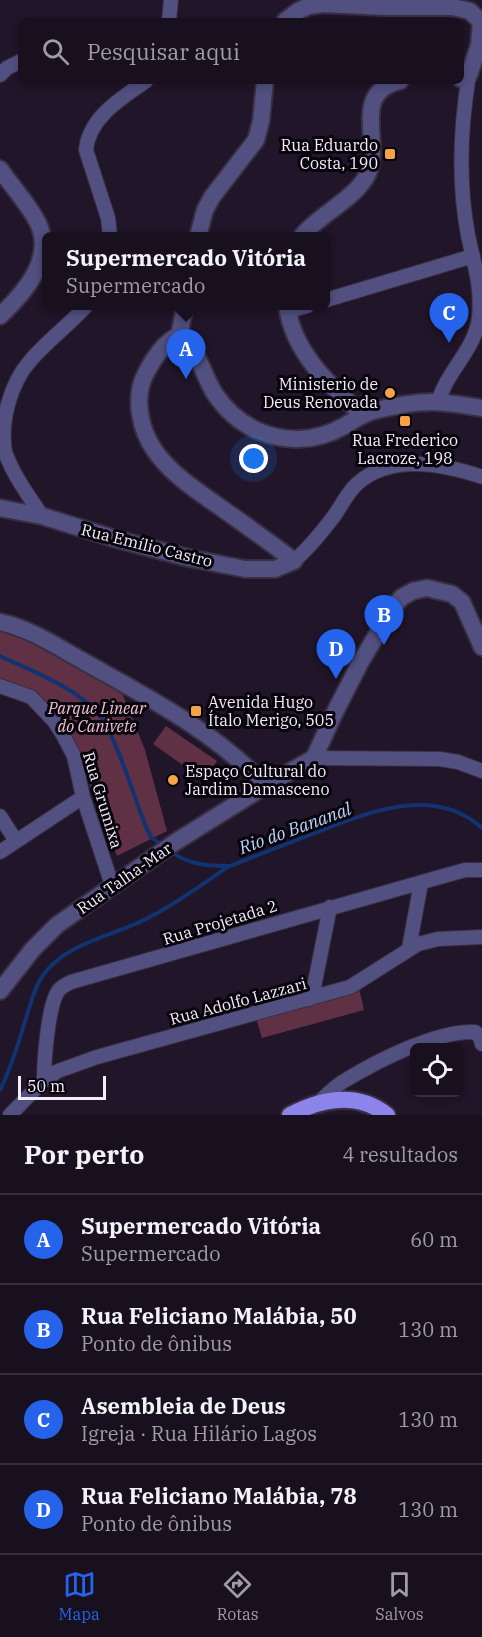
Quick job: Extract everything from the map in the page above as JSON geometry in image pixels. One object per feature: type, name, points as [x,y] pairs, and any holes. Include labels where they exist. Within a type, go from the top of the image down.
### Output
[{"type":"main road","points":[[304,1110],[336,1099],[350,1099],[365,1103],[387,1115]]},
{"type":"street","points":[[169,18],[171,0]]},
{"type":"street","points":[[289,18],[309,6],[323,4],[386,7],[435,3],[470,10],[482,21],[479,45],[465,77],[460,170],[468,236],[479,276],[479,320],[468,351],[445,383],[438,403]]},
{"type":"street","points":[[0,75],[7,68],[18,63]]},
{"type":"street","points":[[109,232],[108,218],[86,150],[86,140],[98,120],[141,84]]},
{"type":"street","points":[[199,232],[205,210],[212,197],[256,140],[261,121],[265,84]]},
{"type":"street","points":[[307,232],[357,188],[365,178],[371,163],[370,125],[374,100],[383,88],[389,84]]},
{"type":"street","points":[[0,169],[38,224],[42,248],[38,267],[27,287],[0,316]]},
{"type":"street","points":[[330,299],[473,256]]},
{"type":"street","points":[[42,516],[5,452],[2,439],[5,413],[12,388],[20,374],[31,360],[82,310]]},
{"type":"street","points":[[179,336],[184,310]]},
{"type":"street","points":[[289,310],[297,338],[318,371],[362,414]]},
{"type":"street","points":[[179,336],[185,339],[192,348],[214,393],[239,420],[254,429],[285,439],[303,439],[335,431],[362,414],[401,405],[438,403],[482,408]]},
{"type":"street","points":[[179,336],[171,340],[149,368],[140,387],[140,416],[154,450],[166,465],[195,490],[294,561],[333,518],[357,483],[377,471],[405,465],[438,466],[482,477]]},
{"type":"street","name":"Rua Emílio Castro","points":[[0,508],[42,516],[189,558],[245,569],[275,569],[294,561]]},
{"type":"street","points":[[482,647],[462,602],[452,594],[427,588],[413,591],[402,597],[370,646],[314,758],[440,759],[458,762],[482,771]]},
{"type":"street","points":[[0,622],[36,634],[140,693],[196,728],[242,763],[266,786]]},
{"type":"street","name":"Rua Grumixa","points":[[0,686],[31,697],[54,721],[74,756],[83,797],[112,885]]},
{"type":"street","name":"Rua Talha-Mar","points":[[0,991],[33,949],[57,925],[177,842],[314,758]]},
{"type":"street","points":[[0,852],[83,797]]},
{"type":"street","points":[[0,816],[16,841]]},
{"type":"street","name":"Rua Projetada 2","points":[[44,1080],[45,1049],[53,1003],[58,990],[71,982],[447,874],[465,870],[482,870]]},
{"type":"street","points":[[409,948],[421,883]]},
{"type":"street","points":[[309,999],[314,987],[330,907]]},
{"type":"street","name":"Rua Adolfo Lazzari","points":[[10,1115],[44,1080],[58,1071],[97,1057],[350,987],[418,944],[438,939],[482,937]]},
{"type":"street","points":[[304,1110],[342,1082],[395,1055],[433,1040],[475,1032],[482,1044]]},
{"type":"green space","name":"Parque Linear do Canivete","points":[[0,627],[64,658],[122,693],[145,750],[167,831],[117,856],[77,752],[63,723],[31,698],[0,680]]},
{"type":"green space","points":[[166,726],[217,761],[204,780],[153,744]]},
{"type":"green space","points":[[359,988],[364,1010],[262,1038],[255,1015]]},
{"type":"waterway","name":"Rio do Bananal","points":[[0,656],[62,686],[95,710],[117,748],[146,827],[151,837],[162,845]]},
{"type":"waterway","name":"Rio do Bananal","points":[[170,851],[198,864],[230,866],[354,818],[376,811],[421,805],[442,807],[463,815],[482,828]]},
{"type":"waterway","points":[[0,1090],[8,1073],[36,988],[51,966],[76,948],[134,925],[158,912],[229,866]]},
{"type":"place","name":"Rua Eduardo Costa, 190","points":[[390,154]]},
{"type":"place","name":"Asembleia de Deus","points":[[449,343]]},
{"type":"place","name":"Supermercado Vitória","points":[[186,379]]},
{"type":"place","name":"Ministerio de Deus Renovada","points":[[390,393]]},
{"type":"place","name":"Rua Frederico Lacroze, 198","points":[[405,421]]},
{"type":"place","name":"Rua Feliciano Malábia, 50","points":[[384,645]]},
{"type":"place","name":"Rua Feliciano Malábia, 78","points":[[336,679]]},
{"type":"place","name":"Avenida Hugo Ítalo Merigo, 505","points":[[196,711]]},
{"type":"place","name":"Espaço Cultural do Jardim Damasceno","points":[[173,780]]}]
